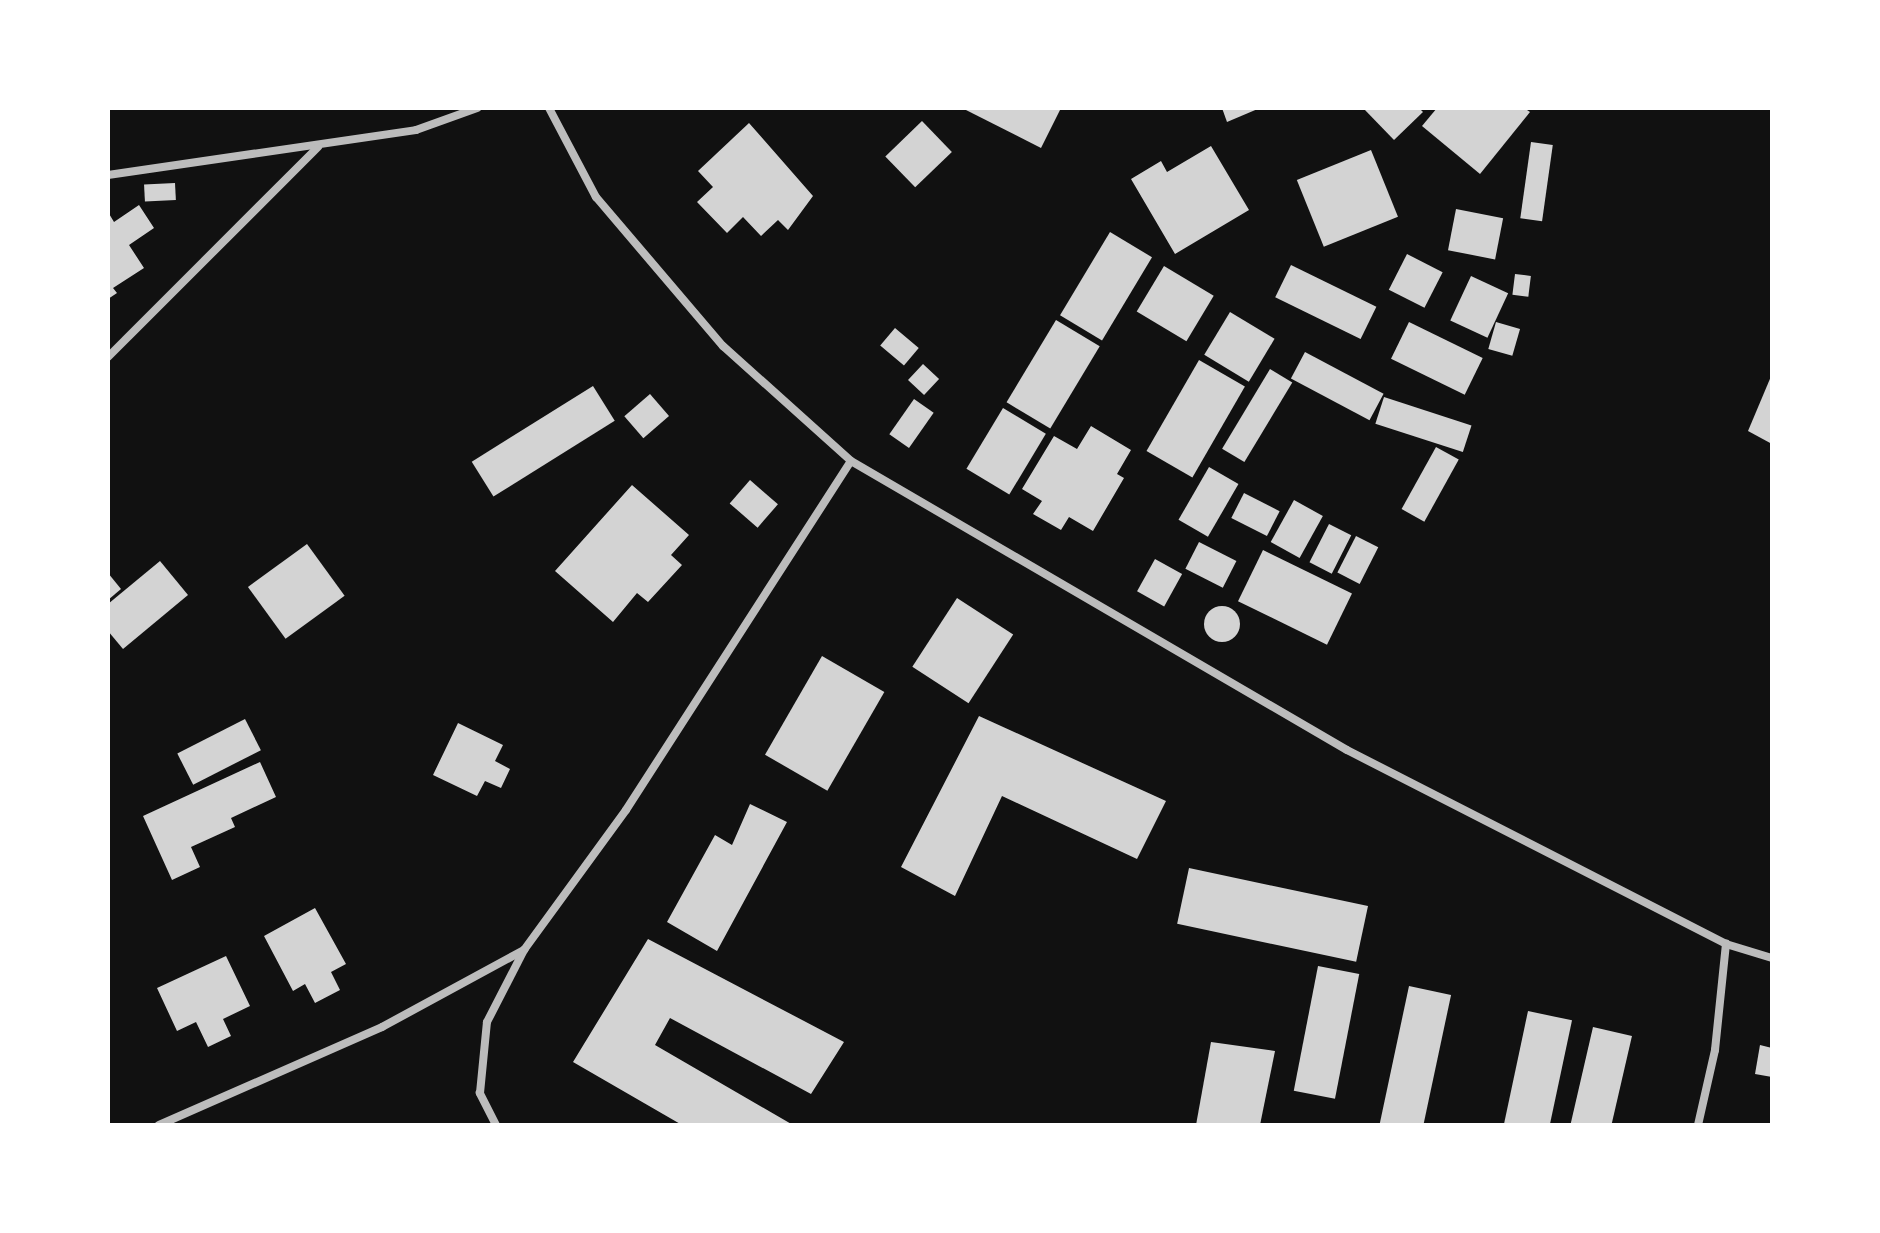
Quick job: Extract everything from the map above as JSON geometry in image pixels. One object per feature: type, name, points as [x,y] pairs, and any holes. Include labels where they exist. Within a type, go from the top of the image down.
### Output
[{"type":"street","points":[[108,175],[416,130],[477,108]]},
{"type":"street","points":[[549,108],[596,197],[713,335],[851,461],[1347,750],[1726,944],[1772,958]]},
{"type":"street","points":[[108,357],[319,146]]},
{"type":"street","points":[[496,1125],[480,1093],[487,1022],[524,950],[626,810],[851,461]]},
{"type":"street","points":[[1698,1125],[1715,1050],[1726,944]]},
{"type":"street","points":[[159,1125],[382,1027],[524,950]]},
{"type":"building","points":[[962,108],[1061,108],[1041,148]]},
{"type":"building","points":[[1222,108],[1260,108],[1227,122]]},
{"type":"building","points":[[1363,108],[1419,108],[1423,112],[1394,140]]},
{"type":"building","points":[[1437,108],[1524,108],[1530,112],[1480,174],[1422,126]]},
{"type":"building","points":[[922,121],[952,152],[915,187],[885,156]]},
{"type":"building","points":[[749,123],[813,196],[788,230],[778,220],[761,236],[743,217],[727,233],[697,202],[713,187],[698,171]]},
{"type":"building","points":[[1531,142],[1553,145],[1542,221],[1520,218]]},
{"type":"building","points":[[1211,146],[1249,210],[1175,254],[1131,179],[1161,161],[1167,172]]},
{"type":"building","points":[[1371,150],[1398,217],[1324,247],[1297,180]]},
{"type":"building","points":[[175,183],[176,200],[145,202],[144,185]]},
{"type":"building","points":[[139,205],[154,228],[129,245],[144,268],[113,288],[117,293],[108,299],[108,212],[114,222]]},
{"type":"building","points":[[1456,209],[1503,218],[1495,259],[1448,250]]},
{"type":"building","points":[[1110,232],[1152,257],[1102,340],[1060,315]]},
{"type":"building","points":[[1407,254],[1443,272],[1424,308],[1389,290]]},
{"type":"building","points":[[1291,265],[1376,307],[1361,339],[1275,297]]},
{"type":"building","points":[[1164,266],[1214,296],[1186,341],[1137,311]]},
{"type":"building","points":[[1515,274],[1531,276],[1528,297],[1512,295]]},
{"type":"building","points":[[1471,276],[1508,293],[1487,338],[1450,320]]},
{"type":"building","points":[[1230,312],[1275,339],[1249,382],[1204,355]]},
{"type":"building","points":[[1056,320],[1100,346],[1050,429],[1007,402]]},
{"type":"building","points":[[1409,322],[1483,358],[1465,395],[1391,359]]},
{"type":"building","points":[[1496,322],[1520,329],[1512,356],[1488,349]]},
{"type":"building","points":[[895,328],[919,348],[904,366],[880,346]]},
{"type":"building","points":[[1305,352],[1384,394],[1369,420],[1291,378]]},
{"type":"building","points":[[1199,360],[1245,386],[1192,477],[1146,451]]},
{"type":"building","points":[[923,364],[939,379],[924,395],[908,380]]},
{"type":"building","points":[[1270,369],[1292,382],[1244,462],[1222,449]]},
{"type":"building","points":[[1772,374],[1772,444],[1748,431]]},
{"type":"building","points":[[593,386],[615,421],[493,497],[472,462]]},
{"type":"building","points":[[650,394],[669,416],[643,438],[624,416]]},
{"type":"building","points":[[1384,397],[1471,425],[1463,452],[1375,424]]},
{"type":"building","points":[[914,399],[934,413],[909,448],[889,434]]},
{"type":"building","points":[[1003,408],[1046,434],[1009,495],[966,469]]},
{"type":"building","points":[[1091,426],[1131,450],[1117,474],[1124,478],[1093,531],[1069,517],[1061,530],[1033,514],[1042,501],[1022,489],[1054,436],[1077,449]]},
{"type":"building","points":[[1436,447],[1459,460],[1424,522],[1402,509]]},
{"type":"building","points":[[1209,467],[1238,484],[1208,537],[1178,520]]},
{"type":"building","points":[[750,480],[778,504],[758,528],[730,503]]},
{"type":"building","points":[[632,485],[689,535],[671,555],[682,565],[648,602],[637,593],[613,622],[555,571]]},
{"type":"building","points":[[1244,493],[1280,511],[1267,536],[1231,518]]},
{"type":"building","points":[[1294,500],[1323,516],[1300,558],[1271,542]]},
{"type":"building","points":[[1329,524],[1351,535],[1332,574],[1309,562]]},
{"type":"building","points":[[1356,536],[1378,547],[1360,584],[1337,573]]},
{"type":"building","points":[[1199,542],[1236,561],[1223,588],[1185,569]]},
{"type":"building","points":[[307,544],[345,596],[286,639],[248,587]]},
{"type":"building","points":[[1263,550],[1352,593],[1327,645],[1238,601]]},
{"type":"building","points":[[1155,559],[1182,574],[1164,606],[1137,591]]},
{"type":"building","points":[[160,561],[188,595],[123,649],[108,631],[108,604]]},
{"type":"building","points":[[108,573],[121,589],[108,600]]},
{"type":"building","points":[[957,598],[1013,634],[969,703],[912,667]]},
{"type":"building","points":[[1222,606],[1234,612],[1240,624],[1234,636],[1222,642],[1210,636],[1204,624],[1210,612]]},
{"type":"building","points":[[822,656],[884,692],[827,791],[765,755]]},
{"type":"building","points":[[979,716],[1166,801],[1137,859],[1002,796],[955,896],[901,867]]},
{"type":"building","points":[[245,719],[261,750],[193,785],[177,754]]},
{"type":"building","points":[[458,723],[503,745],[495,761],[510,769],[501,788],[485,781],[477,796],[433,775]]},
{"type":"building","points":[[260,762],[276,797],[231,818],[235,827],[191,847],[200,867],[172,880],[143,816]]},
{"type":"building","points":[[750,804],[787,822],[717,951],[667,922],[715,835],[732,845]]},
{"type":"building","points":[[1189,868],[1368,906],[1356,962],[1177,924]]},
{"type":"building","points":[[315,908],[346,964],[331,972],[340,990],[315,1003],[305,984],[293,991],[264,936]]},
{"type":"building","points":[[648,939],[844,1042],[811,1094],[670,1018],[655,1045],[793,1125],[682,1125],[573,1062]]},
{"type":"building","points":[[226,956],[250,1006],[223,1019],[231,1036],[208,1047],[196,1022],[177,1031],[157,988]]},
{"type":"building","points":[[1318,966],[1359,974],[1335,1099],[1294,1091]]},
{"type":"building","points":[[1409,986],[1451,995],[1423,1125],[1379,1125]]},
{"type":"building","points":[[1528,1011],[1572,1020],[1550,1125],[1504,1125]]},
{"type":"building","points":[[1593,1027],[1632,1036],[1611,1125],[1571,1124]]},
{"type":"building","points":[[1211,1042],[1275,1051],[1260,1125],[1196,1125]]},
{"type":"building","points":[[1760,1045],[1772,1048],[1772,1077],[1755,1074]]}]
